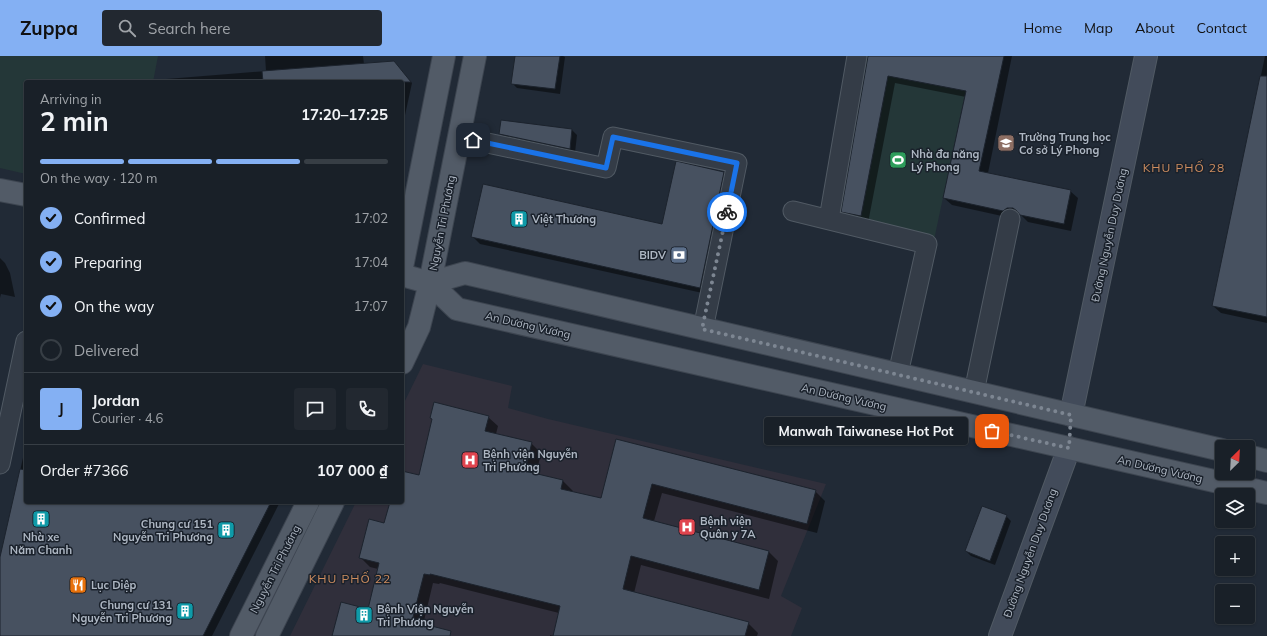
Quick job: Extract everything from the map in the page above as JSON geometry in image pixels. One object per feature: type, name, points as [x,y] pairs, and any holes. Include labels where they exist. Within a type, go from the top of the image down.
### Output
[{"type":"main road","points":[[404,257],[444,56]]},
{"type":"main road","name":"Nguyễn Tri Phương","points":[[404,359],[419,327],[430,284],[475,56]]},
{"type":"main road","points":[[0,190],[24,195]]},
{"type":"main road","points":[[430,284],[465,273],[1215,448]]},
{"type":"main road","name":"An Dương Vương","points":[[404,276],[430,284],[457,309],[1267,493]]},
{"type":"main road","points":[[966,425],[974,392]]},
{"type":"main road","points":[[1069,448],[1071,415]]},
{"type":"main road","points":[[1255,458],[1267,461]]},
{"type":"main road","name":"Nguyễn Tri Phương","points":[[241,636],[307,504]]},
{"type":"main road","name":"Nguyễn Tri Phương","points":[[267,636],[332,504]]},
{"type":"main road","points":[[275,570],[296,579]]},
{"type":"street","points":[[828,220],[857,56]]},
{"type":"street","name":"Đường Nguyễn Duy Dương","points":[[1071,415],[1146,56]]},
{"type":"street","points":[[459,138],[606,168],[613,137],[737,163],[702,329]]},
{"type":"street","points":[[793,211],[927,244],[898,374]]},
{"type":"street","points":[[974,392],[1010,219]]},
{"type":"street","points":[[0,464],[24,350]]},
{"type":"street","name":"Đường Nguyễn Duy Dương","points":[[1000,636],[1069,448]]},
{"type":"shaded area","points":[[0,56],[158,56],[153,80],[24,80],[24,174],[0,168]]},
{"type":"shaded area","name":"Nhà đa năng Lý Phong","points":[[864,56],[973,56],[934,240],[835,215]]},
{"type":"shaded area","points":[[423,364],[512,386],[508,408],[548,419],[826,484],[781,596],[802,608],[791,636],[290,636],[355,504],[404,504],[404,403]]},
{"type":"building","points":[[515,56],[560,56],[555,89],[511,84]]},
{"type":"building","points":[[868,56],[1004,56],[979,171],[1071,190],[1064,224],[1020,215],[1013,208],[1007,208],[1003,211],[943,198],[966,91],[888,76],[861,216],[841,212]]},
{"type":"building","points":[[394,61],[411,82],[404,82],[404,80],[263,80],[262,71]]},
{"type":"building","points":[[1260,76],[1267,76],[1267,317],[1212,306]]},
{"type":"building","points":[[501,120],[572,129],[570,149],[499,134]]},
{"type":"building","points":[[676,161],[724,172],[700,288],[471,237],[483,184],[662,224]]},
{"type":"building","points":[[434,402],[489,416],[485,431],[532,442],[525,471],[563,480],[561,489],[601,498],[616,439],[816,490],[807,524],[652,484],[643,518],[769,551],[759,590],[631,556],[623,589],[749,622],[745,636],[553,636],[560,606],[430,574],[424,574],[412,621],[451,631],[450,636],[332,636],[341,602],[368,609],[379,563],[359,558],[369,519],[384,523],[389,504],[404,504],[404,471],[419,475],[432,419],[430,418]]},
{"type":"building","points":[[20,469],[24,470],[24,504],[270,504],[203,636],[0,636],[0,557]]},
{"type":"building","points":[[982,506],[1007,515],[990,561],[965,551]]},
{"type":"way so far","points":[[727,212],[702,329],[1071,415],[1069,448],[992,431]]},
{"type":"place","name":"Trường Trung học Cơ sở Lý Phong","points":[[1006,143]]},
{"type":"place","name":"Nhà đa năng Lý Phong","points":[[898,160]]},
{"type":"place","name":"Việt Thương","points":[[519,219]]},
{"type":"place","name":"BIDV","points":[[679,255]]},
{"type":"place","name":"Manwah Taiwanese Hot Pot","points":[[992,431]]},
{"type":"place","name":"Bệnh viện Nguyễn Tri Phương","points":[[470,460]]},
{"type":"place","name":"Nhà xe Năm Chanh","points":[[41,519]]},
{"type":"place","name":"Bệnh viện Quân y 7A","points":[[687,527]]},
{"type":"place","name":"Chung cư 151 Nguyễn Tri Phương","points":[[226,530]]},
{"type":"place","name":"Lục Diệp","points":[[78,585]]},
{"type":"place","name":"Chung cư 131 Nguyễn Tri Phương","points":[[185,611]]},
{"type":"place","name":"Bệnh Viện Nguyễn Tri Phương","points":[[364,615]]},
{"type":"district","name":"KHU PHỐ 28","points":[[1184,167]]},
{"type":"district","name":"KHU PHỐ 22","points":[[350,578]]},
{"type":"route","points":[[473,140],[606,168],[613,137],[737,163],[727,212]]}]
